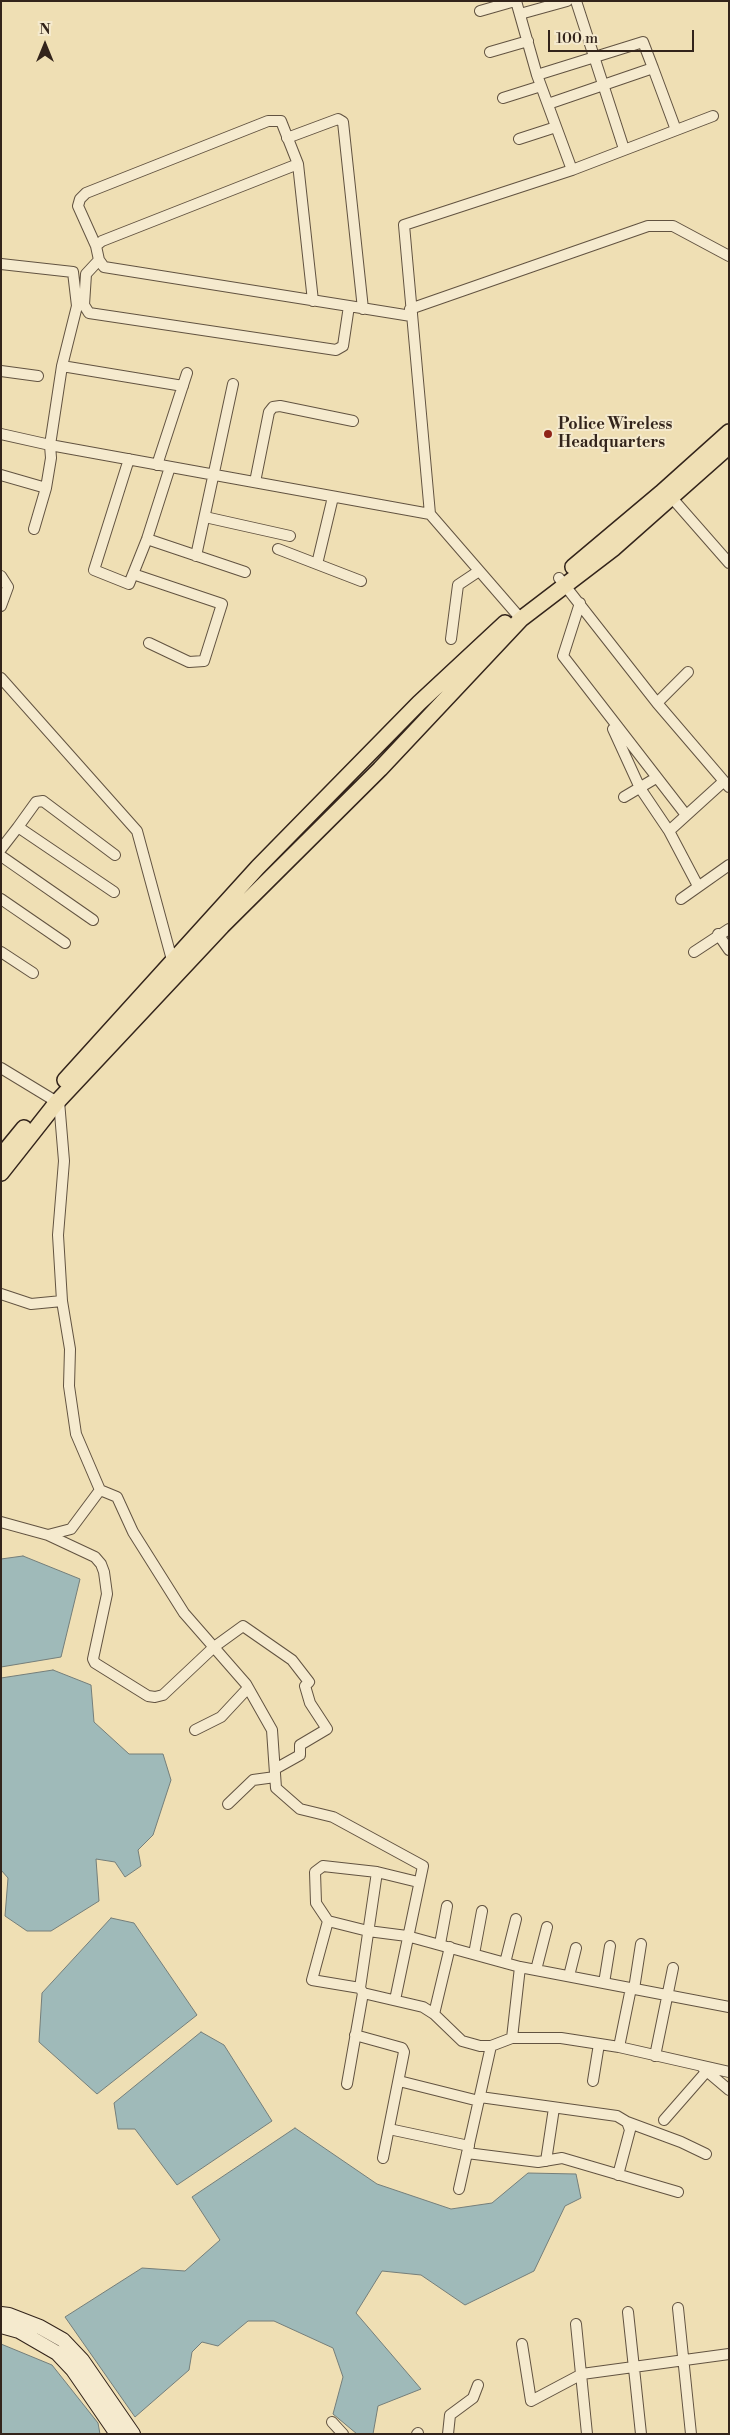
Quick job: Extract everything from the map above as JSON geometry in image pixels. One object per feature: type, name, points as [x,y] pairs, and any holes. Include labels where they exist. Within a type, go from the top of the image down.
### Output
[{"type":"main road","points":[[1,1173],[55,1100],[172,960],[258,867],[419,703],[518,616],[562,581],[614,548],[729,432]]},
{"type":"main road","points":[[666,496],[729,446]]},
{"type":"main road","points":[[1,1156],[240,907],[387,762],[518,616]]},
{"type":"main road","points":[[1,2314],[9,2315],[40,2327],[62,2340],[82,2360],[133,2434]]},
{"type":"main road","points":[[1,2326],[19,2331],[57,2352],[74,2370],[117,2434]]},
{"type":"street","points":[[480,11],[515,1],[537,75],[572,170]]},
{"type":"street","points":[[520,14],[567,1]]},
{"type":"street","points":[[576,1],[624,149]]},
{"type":"street","points":[[490,52],[528,41]]},
{"type":"street","points":[[537,75],[643,42],[676,130]]},
{"type":"street","points":[[548,104],[653,68]]},
{"type":"street","points":[[502,98],[542,86]]},
{"type":"street","points":[[518,616],[430,514],[410,313],[404,226],[572,170],[713,116]]},
{"type":"street","points":[[287,138],[338,119],[343,122],[364,309]]},
{"type":"street","points":[[313,300],[303,195],[298,164],[281,121],[268,121],[86,193],[80,200],[78,206],[96,246],[99,260],[104,267],[364,309],[410,313],[648,226],[673,226],[729,256]]},
{"type":"street","points":[[519,139],[556,127]]},
{"type":"street","points":[[96,246],[102,241],[298,164]]},
{"type":"street","points":[[99,260],[86,274],[84,305],[89,313],[336,350],[343,346],[349,306]]},
{"type":"street","points":[[1,264],[73,272],[77,306],[62,366],[50,445],[51,458],[46,488],[34,529]]},
{"type":"street","points":[[62,366],[183,386]]},
{"type":"street","points":[[1,370],[38,376]]},
{"type":"street","points":[[157,464],[187,373]]},
{"type":"street","points":[[196,556],[233,384]]},
{"type":"street","points":[[255,482],[270,412],[273,408],[280,406],[352,421]]},
{"type":"street","points":[[1,434],[129,460],[430,514]]},
{"type":"street","points":[[129,460],[94,570],[129,584],[147,539],[170,467]]},
{"type":"street","points":[[1,476],[46,488]]},
{"type":"street","points":[[317,564],[332,496]]},
{"type":"street","points":[[666,496],[729,563]]},
{"type":"street","points":[[205,518],[290,536]]},
{"type":"street","points":[[147,539],[246,572]]},
{"type":"street","points":[[278,549],[361,580]]},
{"type":"street","points":[[451,639],[458,585],[479,571]]},
{"type":"street","points":[[133,574],[222,604],[204,661],[189,662],[149,643]]},
{"type":"street","points":[[1,576],[8,587],[1,606]]},
{"type":"street","points":[[562,581],[657,702],[726,784],[668,831]]},
{"type":"street","points":[[580,603],[563,656],[607,716],[686,815]]},
{"type":"street","points":[[657,702],[688,672]]},
{"type":"street","points":[[1,678],[137,831],[172,960]]},
{"type":"street","points":[[607,716],[640,788],[668,831],[698,886]]},
{"type":"street","points":[[624,797],[656,778]]},
{"type":"street","points":[[1,848],[36,802],[43,801],[115,855]]},
{"type":"street","points":[[18,827],[114,892]]},
{"type":"street","points":[[1,856],[94,920]]},
{"type":"street","points":[[681,899],[729,865]]},
{"type":"street","points":[[1,899],[65,943]]},
{"type":"street","points":[[694,952],[718,934],[729,929]]},
{"type":"street","points":[[718,934],[729,950]]},
{"type":"street","points":[[1,952],[33,973]]},
{"type":"street","points":[[1,1068],[55,1100],[64,1161],[58,1235],[62,1301],[70,1349],[69,1386],[76,1434],[100,1490],[117,1498],[133,1532],[184,1613],[248,1688],[272,1730],[276,1788],[300,1809],[333,1817],[422,1866],[395,2000]]},
{"type":"street","points":[[1,1294],[31,1304],[62,1301]]},
{"type":"street","points":[[48,1535],[71,1529],[100,1490]]},
{"type":"street","points":[[1,1522],[48,1535],[95,1557],[104,1572],[106,1594],[93,1654],[95,1663],[148,1696],[155,1698],[163,1695],[214,1647],[243,1626],[292,1660],[309,1682],[305,1686],[310,1703],[327,1729],[300,1745],[300,1755],[275,1773],[253,1780],[228,1804]]},
{"type":"street","points":[[195,1730],[221,1717],[248,1688]]},
{"type":"street","points":[[418,1882],[377,1872],[323,1866],[315,1872],[316,1903],[328,1921],[368,1931],[407,1936],[520,1967],[729,2007]]},
{"type":"street","points":[[347,2084],[377,1872]]},
{"type":"street","points":[[434,2014],[445,1946],[447,1906]]},
{"type":"street","points":[[474,1954],[482,1911]]},
{"type":"street","points":[[505,1962],[516,1919]]},
{"type":"street","points":[[328,1921],[312,1980],[423,2007],[434,2014],[462,2041],[480,2046],[492,2046],[512,2038],[561,2038],[619,2047],[703,2069],[729,2072]]},
{"type":"street","points":[[536,1970],[547,1927]]},
{"type":"street","points":[[619,2047],[642,1944]]},
{"type":"street","points":[[604,1983],[610,1946]]},
{"type":"street","points":[[569,1976],[576,1948]]},
{"type":"street","points":[[512,2038],[520,1967]]},
{"type":"street","points":[[655,2056],[673,1968]]},
{"type":"street","points":[[355,2035],[402,2048],[404,2058],[384,2158]]},
{"type":"street","points":[[593,2081],[599,2044]]},
{"type":"street","points":[[459,2189],[492,2046]]},
{"type":"street","points":[[703,2069],[729,2090]]},
{"type":"street","points":[[664,2120],[703,2069]]},
{"type":"street","points":[[399,2081],[480,2099],[617,2116],[627,2122],[681,2142],[706,2154]]},
{"type":"street","points":[[546,2161],[554,2108]]},
{"type":"street","points":[[618,2175],[630,2130],[627,2122]]},
{"type":"street","points":[[390,2129],[468,2150],[538,2162],[562,2158],[678,2192]]},
{"type":"street","points":[[678,2308],[691,2434]]},
{"type":"street","points":[[628,2312],[641,2434]]},
{"type":"street","points":[[576,2324],[588,2434]]},
{"type":"street","points":[[522,2344],[531,2401],[582,2374],[729,2354]]},
{"type":"street","points":[[448,2434],[450,2415],[473,2398],[478,2385]]},
{"type":"street","points":[[332,2422],[343,2434]]},
{"type":"water","points":[[23,1556],[80,1579],[61,1657],[1,1667],[1,1559]]},
{"type":"water","points":[[53,1670],[91,1685],[94,1722],[129,1754],[163,1754],[171,1780],[153,1835],[138,1850],[141,1866],[125,1877],[115,1862],[96,1859],[99,1901],[51,1931],[27,1931],[5,1916],[8,1878],[1,1870],[1,1678]]},
{"type":"water","points":[[111,1918],[134,1923],[197,2015],[97,2094],[39,2042],[42,1993]]},
{"type":"water","points":[[201,2032],[224,2045],[272,2121],[177,2185],[135,2129],[118,2129],[114,2103]]},
{"type":"water","points":[[295,2128],[377,2184],[451,2209],[492,2203],[528,2173],[576,2174],[581,2198],[565,2206],[534,2271],[465,2305],[421,2275],[382,2271],[356,2313],[421,2389],[378,2406],[373,2434],[357,2434],[333,2414],[343,2377],[333,2348],[274,2321],[248,2321],[218,2346],[202,2342],[192,2352],[189,2370],[135,2417],[65,2317],[142,2268],[185,2271],[220,2240],[192,2197]]},
{"type":"water","points":[[1,2344],[52,2365],[98,2423],[100,2434],[1,2434]]},
{"type":"place","name":"Police Wireless Headquarters","points":[[548,434]]}]
